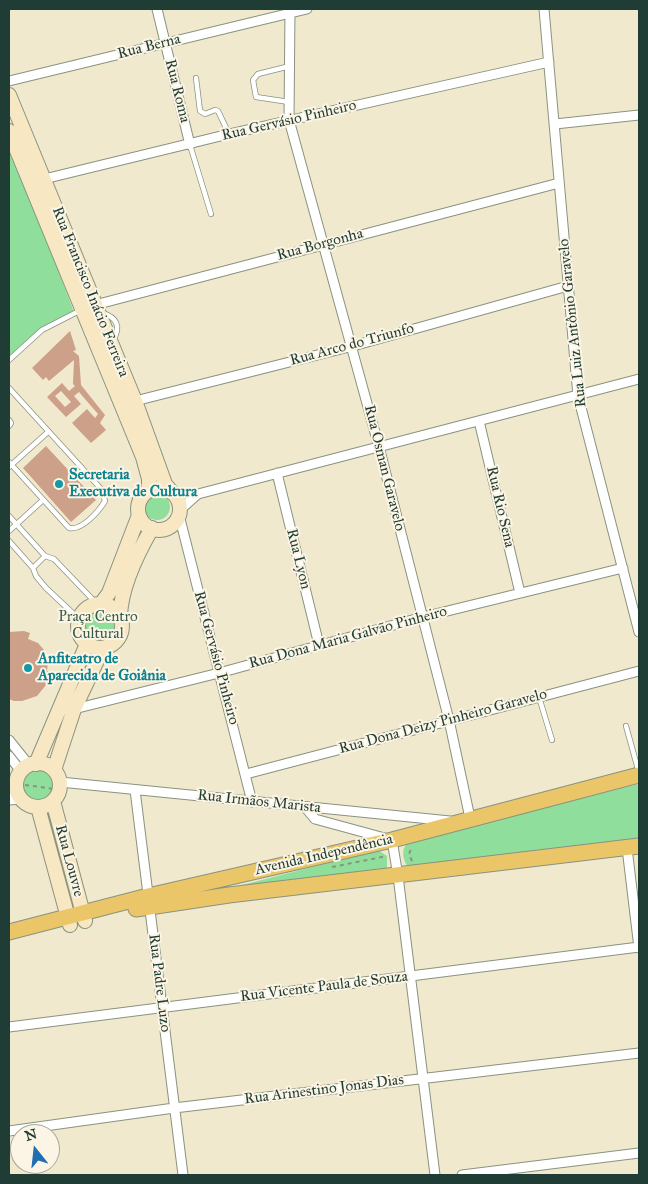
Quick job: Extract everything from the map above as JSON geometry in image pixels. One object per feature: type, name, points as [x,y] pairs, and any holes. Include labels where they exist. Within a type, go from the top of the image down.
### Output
[{"type":"main road","name":"Avenida Independência","points":[[9,941],[84,917],[392,840],[639,774]]},
{"type":"main road","name":"Avenida Independência","points":[[149,901],[398,876],[633,847]]},
{"type":"main road","name":"Avenida Independência","points":[[9,932],[69,921]]},
{"type":"street","name":"Rua Roma","points":[[156,9],[190,145]]},
{"type":"street","name":"Rua Berna","points":[[9,81],[290,11],[307,9]]},
{"type":"street","name":"Rua Luiz Antônio Garavelo","points":[[544,9],[578,396],[639,632]]},
{"type":"street","name":"Rua Osman Garavelo","points":[[290,11],[289,119],[353,346],[449,720],[464,820]]},
{"type":"street","name":"Rua Gervásio Pinheiro","points":[[37,181],[190,145],[289,119],[549,62]]},
{"type":"street","name":"Rua Francisco Inácio Ferreira","points":[[9,95],[82,310],[143,457],[149,479],[149,490]]},
{"type":"street","points":[[555,124],[639,115]]},
{"type":"street","name":"Rua Francisco Inácio Ferreira","points":[[9,132],[37,181],[97,308],[135,401],[165,484],[172,492]]},
{"type":"street","name":"Rua Borgonha","points":[[82,310],[97,308],[325,244],[560,183]]},
{"type":"street","name":"Rua Arco do Triunfo","points":[[135,401],[353,346],[568,286]]},
{"type":"street","points":[[198,494],[180,512],[170,526],[160,530],[152,528],[142,520],[139,504],[149,490],[160,488],[172,492],[198,494],[639,379]]},
{"type":"street","name":"Rua Rio Sena","points":[[479,421],[520,593]]},
{"type":"street","name":"Rua Lyon","points":[[277,473],[319,645]]},
{"type":"street","points":[[172,492],[180,512]]},
{"type":"street","name":"Rua Gervásio Pinheiro","points":[[180,512],[252,802]]},
{"type":"street","points":[[140,515],[109,593],[99,604],[86,609],[79,619],[79,633],[87,644],[103,648],[112,645],[120,637],[122,627],[120,616],[121,604],[126,586],[152,528]]},
{"type":"street","name":"Rua Dona Maria Galvão Pinheiro","points":[[74,709],[219,673],[423,617],[623,568]]},
{"type":"street","points":[[99,604],[110,606],[120,616]]},
{"type":"street","points":[[20,783],[87,644]]},
{"type":"street","points":[[9,740],[26,803],[38,807],[57,786],[74,709],[103,648]]},
{"type":"street","name":"Rua Dona Deizy Pinheiro Garavelo","points":[[246,774],[639,671]]},
{"type":"street","points":[[9,756],[20,783]]},
{"type":"street","points":[[20,783],[42,764],[57,786]]},
{"type":"street","name":"Rua Irmãos Marista","points":[[57,786],[135,790],[464,820]]},
{"type":"street","name":"Rua Louvre","points":[[57,786],[84,917]]},
{"type":"street","name":"Rua Padre Luzo","points":[[135,790],[183,1175]]},
{"type":"street","name":"Rua Louvre","points":[[38,807],[69,921]]},
{"type":"street","points":[[305,807],[315,819],[392,840],[411,976],[435,1175]]},
{"type":"street","points":[[633,847],[639,947]]},
{"type":"street","name":"Rua Vicente Paula de Souza","points":[[9,1027],[639,947]]},
{"type":"street","name":"Rua Arinestino Jonas Dias","points":[[9,1131],[174,1108],[639,1053]]},
{"type":"street","points":[[462,1175],[639,1153]]},
{"type":"lane","points":[[289,102],[256,97],[253,80],[258,74],[290,66]]},
{"type":"lane","points":[[196,78],[200,111],[205,114],[215,110],[218,112],[229,134]]},
{"type":"lane","points":[[190,145],[211,214]]},
{"type":"lane","points":[[9,360],[42,330],[82,310]]},
{"type":"lane","points":[[9,388],[102,490],[105,498],[104,503],[82,526],[72,529],[66,526],[10,465],[48,432]]},
{"type":"lane","points":[[9,420],[9,426]]},
{"type":"lane","points":[[9,530],[43,500]]},
{"type":"lane","points":[[9,516],[45,556],[54,559],[99,604]]},
{"type":"lane","points":[[9,541],[33,568],[36,576],[46,588],[79,619]]},
{"type":"lane","points":[[33,568],[45,556]]},
{"type":"lane","points":[[539,697],[552,740]]},
{"type":"lane","points":[[626,726],[639,774]]},
{"type":"path","points":[[20,783],[57,786]]},
{"type":"path","points":[[331,867],[409,854]]},
{"type":"green space","points":[[9,142],[74,312],[47,325],[9,360]]},
{"type":"green space","points":[[157,494],[166,498],[170,507],[166,516],[157,520],[148,516],[144,507],[148,498]]},
{"type":"green space","name":"Praça Centro Cultural","points":[[98,608],[105,609],[111,613],[115,619],[115,633],[111,639],[105,643],[98,644],[91,643],[85,639],[81,633],[80,626],[81,619],[85,613],[91,609]]},
{"type":"green space","points":[[38,767],[51,772],[56,785],[51,798],[38,803],[25,798],[20,785],[25,772]]},
{"type":"green space","points":[[639,784],[639,843],[409,869],[405,863],[403,852],[408,842]]},
{"type":"green space","points":[[378,850],[387,856],[387,869],[215,892]]},
{"type":"building","points":[[70,331],[76,350],[73,351],[79,356],[81,385],[105,415],[100,423],[106,430],[91,443],[72,423],[87,409],[95,418],[98,414],[79,392],[74,396],[81,404],[66,417],[47,397],[62,383],[69,391],[75,386],[73,384],[74,360],[49,381],[46,377],[43,380],[32,368]],"holes":[[[61,391],[71,402],[65,407],[55,396]]]},
{"type":"building","name":"Secretaria Executiva de Cultura","points":[[46,446],[96,500],[71,522],[23,468]]},
{"type":"building","name":"Anfiteatro de Aparecida de Goiânia","points":[[24,631],[30,633],[28,639],[38,643],[44,650],[48,661],[47,671],[51,672],[46,685],[37,696],[22,701],[14,701],[9,699],[9,632]]},
{"type":"place","name":"Secretaria Executiva de Cultura","points":[[59,484]]},
{"type":"place","name":"Anfiteatro de Aparecida de Goiânia","points":[[28,668]]}]
